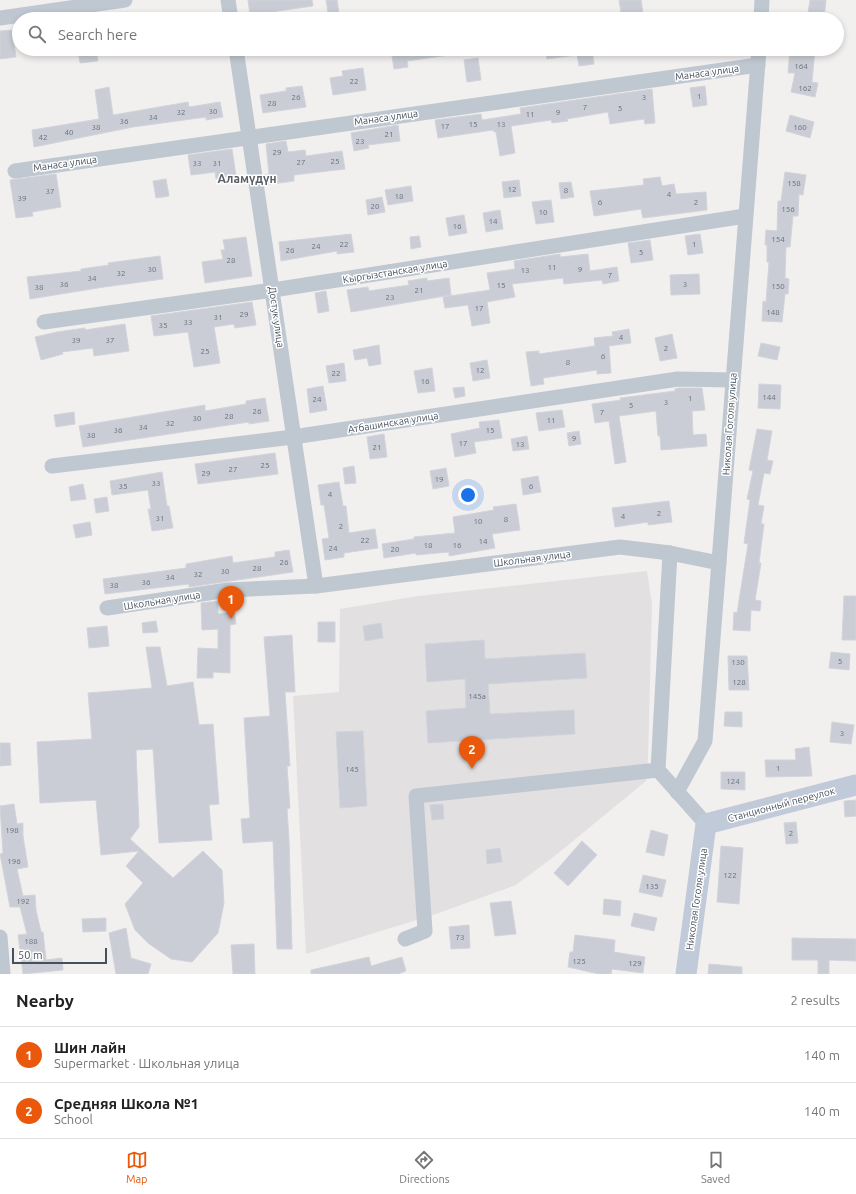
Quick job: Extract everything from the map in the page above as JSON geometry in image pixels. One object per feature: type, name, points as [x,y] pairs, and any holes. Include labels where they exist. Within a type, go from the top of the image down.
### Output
[{"type":"street","points":[[42,12],[125,0]]},
{"type":"street","points":[[228,0],[230,12]]},
{"type":"street","points":[[761,12],[762,0]]},
{"type":"street","points":[[0,18],[12,16]]},
{"type":"street","name":"Достук улица","points":[[237,56],[316,586]]},
{"type":"street","name":"Николая Гоголя улица","points":[[677,792],[705,742],[759,56]]},
{"type":"street","name":"Манаса улица","points":[[15,170],[758,65]]},
{"type":"street","name":"Кыргызстанская улица","points":[[44,322],[273,290],[745,216]]},
{"type":"street","name":"Атбашинская улица","points":[[52,466],[294,437],[678,379],[733,380]]},
{"type":"street","name":"Школьная улица","points":[[107,608],[228,590],[316,586],[620,547],[670,553],[719,562]]},
{"type":"street","points":[[670,553],[658,770],[706,824]]},
{"type":"street","points":[[405,939],[424,931],[416,796],[658,770]]},
{"type":"street","name":"Станционный переулок","points":[[706,824],[856,785]]},
{"type":"street","name":"Николая Гоголя улица","points":[[686,974],[706,824]]},
{"type":"street","points":[[0,937],[3,974]]},
{"type":"shaded area","points":[[647,571],[652,604],[646,781],[556,855],[516,885],[436,914],[306,954],[293,696],[339,692],[340,609],[418,596]]},
{"type":"building","points":[[248,0],[312,0],[313,6],[271,12],[250,12]]},
{"type":"building","points":[[326,0],[337,0],[339,12],[328,12]]},
{"type":"building","points":[[619,0],[641,0],[643,12],[621,12]]},
{"type":"building","points":[[810,0],[826,0],[825,12],[808,12]]},
{"type":"building","points":[[12,30],[12,56],[16,57],[0,59],[0,31]]},
{"type":"building","points":[[79,56],[97,56],[98,61],[80,63]]},
{"type":"building","points":[[392,56],[442,56],[407,61],[408,67],[394,69]]},
{"type":"building","points":[[547,56],[569,56],[547,59]]},
{"type":"building","points":[[577,56],[593,56],[594,64],[579,66]]},
{"type":"building","points":[[789,56],[814,56],[812,82],[818,83],[815,97],[791,92],[795,73],[788,73]]},
{"type":"building","points":[[478,58],[481,80],[467,82],[464,60]]},
{"type":"building","points":[[363,68],[366,90],[333,95],[330,78],[343,76],[342,71]]},
{"type":"building","points":[[302,86],[306,107],[263,113],[260,95],[286,91],[286,88]]},
{"type":"building","points":[[705,86],[707,105],[693,107],[690,88]]},
{"type":"building","points":[[109,87],[113,115],[188,102],[189,107],[220,102],[223,117],[206,120],[206,117],[133,127],[34,147],[32,130],[99,119],[95,90]]},
{"type":"building","points":[[652,89],[655,123],[645,124],[644,119],[610,124],[608,112],[567,119],[568,121],[552,123],[551,120],[511,126],[515,153],[500,156],[496,132],[493,130],[438,138],[435,120],[481,114],[482,120],[521,114],[520,108]]},
{"type":"building","points":[[790,115],[814,122],[810,138],[786,131]]},
{"type":"building","points":[[398,125],[400,141],[368,145],[369,148],[354,151],[351,133]]},
{"type":"building","points":[[286,141],[288,152],[305,150],[306,156],[342,151],[345,169],[294,175],[294,181],[265,185],[264,175],[269,174],[266,144]]},
{"type":"building","points":[[232,149],[236,176],[216,179],[215,172],[191,175],[188,155]]},
{"type":"building","points":[[785,172],[806,175],[803,195],[799,194],[798,216],[793,216],[790,247],[786,247],[785,278],[789,279],[788,294],[785,294],[782,322],[762,321],[763,301],[766,302],[769,262],[767,262],[767,245],[765,245],[766,230],[777,231],[778,201],[781,201]]},
{"type":"building","points":[[56,174],[61,207],[32,212],[33,216],[16,218],[10,180]]},
{"type":"building","points":[[660,177],[662,186],[674,184],[676,194],[706,192],[707,210],[643,218],[641,209],[594,216],[590,191],[644,185],[643,179]]},
{"type":"building","points":[[166,179],[169,196],[156,198],[153,181]]},
{"type":"building","points":[[519,180],[521,196],[504,198],[502,182]]},
{"type":"building","points":[[571,182],[574,197],[561,199],[559,183]]},
{"type":"building","points":[[411,186],[413,201],[388,205],[385,190]]},
{"type":"building","points":[[382,197],[385,212],[368,215],[366,200]]},
{"type":"building","points":[[551,200],[554,222],[536,224],[532,202]]},
{"type":"building","points":[[500,210],[503,229],[486,232],[483,213]]},
{"type":"building","points":[[464,215],[467,233],[449,236],[446,218]]},
{"type":"building","points":[[351,234],[354,252],[337,254],[337,251],[281,261],[279,242]]},
{"type":"building","points":[[700,234],[703,253],[688,255],[685,236]]},
{"type":"building","points":[[419,236],[421,247],[411,249],[410,237]]},
{"type":"building","points":[[246,237],[252,276],[205,283],[202,262],[223,259],[221,250],[225,250],[223,240]]},
{"type":"building","points":[[650,240],[653,260],[631,263],[628,243]]},
{"type":"building","points":[[560,254],[560,257],[588,254],[590,271],[617,267],[619,281],[603,284],[602,280],[564,284],[563,278],[512,284],[515,297],[487,302],[490,323],[472,326],[468,305],[445,308],[443,297],[490,290],[487,273],[515,269],[514,261]]},
{"type":"building","points":[[160,256],[163,279],[30,299],[27,277],[81,271],[81,269],[109,265],[108,263]]},
{"type":"building","points":[[699,274],[700,294],[671,295],[670,275]]},
{"type":"building","points":[[427,278],[427,281],[449,278],[451,295],[351,312],[347,290],[368,287],[369,291],[409,285],[408,281]]},
{"type":"building","points":[[326,291],[329,311],[318,313],[315,293]]},
{"type":"building","points":[[252,302],[256,325],[235,328],[234,324],[214,327],[220,363],[194,367],[188,332],[154,336],[151,316]]},
{"type":"building","points":[[125,324],[129,351],[94,356],[93,348],[62,352],[63,354],[41,360],[35,337],[57,332],[85,328],[85,330]]},
{"type":"building","points":[[629,329],[631,343],[609,346],[611,373],[597,374],[597,370],[543,378],[544,384],[531,386],[526,352],[539,351],[539,354],[595,346],[594,338],[613,336],[612,332]]},
{"type":"building","points":[[672,334],[677,358],[660,361],[655,338]]},
{"type":"building","points":[[761,343],[780,347],[777,360],[758,356]]},
{"type":"building","points":[[379,345],[381,364],[369,366],[367,358],[355,360],[353,350]]},
{"type":"building","points":[[487,360],[490,378],[473,381],[470,363]]},
{"type":"building","points":[[344,363],[346,381],[329,383],[326,366]]},
{"type":"building","points":[[432,368],[435,391],[418,393],[414,371]]},
{"type":"building","points":[[759,384],[781,385],[780,409],[758,408]]},
{"type":"building","points":[[323,386],[327,410],[310,413],[307,389]]},
{"type":"building","points":[[464,387],[465,396],[455,398],[453,388]]},
{"type":"building","points":[[702,388],[705,410],[692,411],[693,435],[706,434],[707,446],[661,450],[656,411],[619,416],[626,462],[615,464],[609,421],[595,423],[592,404],[621,400],[620,398],[675,391],[675,389]]},
{"type":"building","points":[[265,398],[269,421],[249,424],[249,422],[83,447],[79,426],[205,405],[205,411],[246,404],[246,401]]},
{"type":"building","points":[[562,410],[565,427],[539,431],[536,413]]},
{"type":"building","points":[[74,412],[75,424],[56,427],[54,415]]},
{"type":"building","points":[[499,420],[502,438],[474,442],[476,453],[455,457],[451,434],[480,428],[479,422]]},
{"type":"building","points":[[757,429],[772,431],[767,460],[773,461],[770,474],[764,473],[758,505],[764,506],[761,524],[764,524],[759,563],[761,563],[755,600],[761,601],[760,611],[751,610],[750,631],[733,630],[734,612],[737,613],[748,544],[744,543],[750,500],[747,499],[753,471],[749,470]]},
{"type":"building","points":[[579,431],[581,444],[569,446],[567,433]]},
{"type":"building","points":[[384,434],[387,457],[370,459],[367,437]]},
{"type":"building","points":[[527,436],[529,449],[513,451],[511,439]]},
{"type":"building","points":[[275,453],[278,474],[198,484],[195,464]]},
{"type":"building","points":[[354,466],[356,483],[345,484],[343,468]]},
{"type":"building","points":[[446,468],[449,486],[433,489],[430,471]]},
{"type":"building","points":[[162,472],[167,506],[169,506],[173,528],[152,531],[148,509],[151,509],[148,490],[112,495],[110,481]]},
{"type":"building","points":[[538,476],[541,492],[523,495],[521,479]]},
{"type":"building","points":[[339,482],[343,506],[346,506],[349,533],[375,529],[378,548],[344,553],[344,557],[325,560],[322,539],[329,538],[324,505],[321,505],[318,485]]},
{"type":"building","points":[[83,484],[86,499],[71,501],[69,487]]},
{"type":"building","points":[[107,497],[109,511],[96,513],[94,499]]},
{"type":"building","points":[[669,501],[672,522],[648,525],[648,522],[615,527],[612,508]]},
{"type":"building","points":[[516,504],[520,530],[492,534],[495,548],[449,556],[449,552],[416,555],[416,553],[384,558],[382,544],[414,539],[414,537],[455,533],[453,517],[494,510],[493,507]]},
{"type":"building","points":[[90,522],[92,535],[76,538],[73,525]]},
{"type":"building","points":[[289,550],[293,572],[189,587],[189,584],[105,594],[103,579],[186,568],[186,564],[232,556],[233,563],[275,557],[275,552]]},
{"type":"building","points":[[844,596],[856,596],[856,640],[842,640]]},
{"type":"building","points":[[218,601],[218,614],[234,612],[236,624],[230,625],[230,673],[213,672],[213,678],[197,678],[198,648],[218,649],[218,629],[202,630],[201,603]]},
{"type":"building","points":[[156,621],[158,632],[143,633],[142,623]]},
{"type":"building","points":[[318,622],[335,622],[335,642],[318,642]]},
{"type":"building","points":[[381,623],[383,638],[365,641],[363,626]]},
{"type":"building","points":[[107,626],[109,646],[89,648],[87,628]]},
{"type":"building","points":[[292,635],[295,692],[285,692],[290,766],[287,766],[290,808],[287,809],[292,949],[277,949],[273,841],[243,843],[241,819],[250,818],[244,718],[270,716],[264,637]]},
{"type":"building","points":[[484,640],[485,659],[585,653],[587,678],[488,684],[490,714],[574,710],[575,734],[428,743],[426,711],[466,708],[465,679],[427,682],[425,644]]},
{"type":"building","points":[[146,647],[160,647],[167,686],[193,682],[199,725],[213,724],[219,804],[209,805],[212,840],[159,843],[153,749],[136,750],[139,827],[130,839],[173,878],[203,851],[222,870],[224,903],[218,933],[192,962],[171,959],[148,943],[135,930],[125,904],[143,883],[126,866],[139,851],[101,855],[96,800],[40,803],[37,742],[92,739],[88,693],[152,688]]},
{"type":"building","points":[[831,652],[850,654],[849,670],[829,668]]},
{"type":"building","points":[[728,656],[747,656],[749,690],[729,690]]},
{"type":"building","points":[[725,712],[742,712],[742,727],[724,726]]},
{"type":"building","points":[[832,722],[854,725],[851,744],[830,742]]},
{"type":"building","points":[[363,731],[367,806],[340,808],[336,732]]},
{"type":"building","points":[[0,743],[10,743],[11,765],[0,766]]},
{"type":"building","points":[[809,747],[812,776],[766,777],[765,760],[796,760],[795,749]]},
{"type":"building","points":[[721,772],[745,772],[745,790],[721,789]]},
{"type":"building","points":[[856,800],[856,816],[845,817],[844,801]]},
{"type":"building","points":[[14,804],[17,824],[23,823],[23,836],[28,867],[17,869],[23,896],[35,895],[36,910],[41,932],[43,932],[46,960],[62,958],[63,970],[23,974],[18,935],[27,934],[20,907],[10,907],[0,854],[3,853],[0,806]]},
{"type":"building","points":[[443,804],[444,819],[432,820],[430,805]]},
{"type":"building","points":[[796,822],[798,843],[786,844],[784,823]]},
{"type":"building","points":[[651,830],[668,835],[664,856],[646,852]]},
{"type":"building","points":[[582,841],[597,855],[568,886],[554,873]]},
{"type":"building","points":[[721,846],[743,848],[739,904],[717,902]]},
{"type":"building","points":[[500,848],[502,862],[487,864],[486,850]]},
{"type":"building","points":[[643,875],[666,880],[662,897],[639,892]]},
{"type":"building","points":[[604,899],[621,901],[620,916],[603,914]]},
{"type":"building","points":[[511,901],[516,934],[495,936],[490,903]]},
{"type":"building","points":[[634,913],[657,918],[654,931],[631,926]]},
{"type":"building","points":[[106,918],[106,931],[83,932],[82,919]]},
{"type":"building","points":[[469,925],[470,948],[451,949],[449,927]]},
{"type":"building","points":[[126,928],[131,958],[151,964],[148,974],[116,974],[109,933]]},
{"type":"building","points":[[575,935],[615,940],[614,952],[645,957],[643,973],[612,969],[611,974],[599,974],[568,967],[570,952],[573,952]]},
{"type":"building","points":[[792,938],[856,939],[856,961],[829,960],[829,974],[818,974],[818,960],[792,960]]},
{"type":"building","points":[[254,944],[255,974],[233,974],[231,945]]},
{"type":"building","points":[[369,957],[371,966],[402,957],[406,971],[398,974],[311,974],[311,970]]},
{"type":"building","points":[[709,964],[742,967],[742,974],[708,974]]},
{"type":"place","name":"Шин лайн","points":[[231,619]]},
{"type":"place","name":"Средняя Школа №1","points":[[472,769]]},
{"type":"district","name":"Аламүдүн","points":[[247,179]]}]
